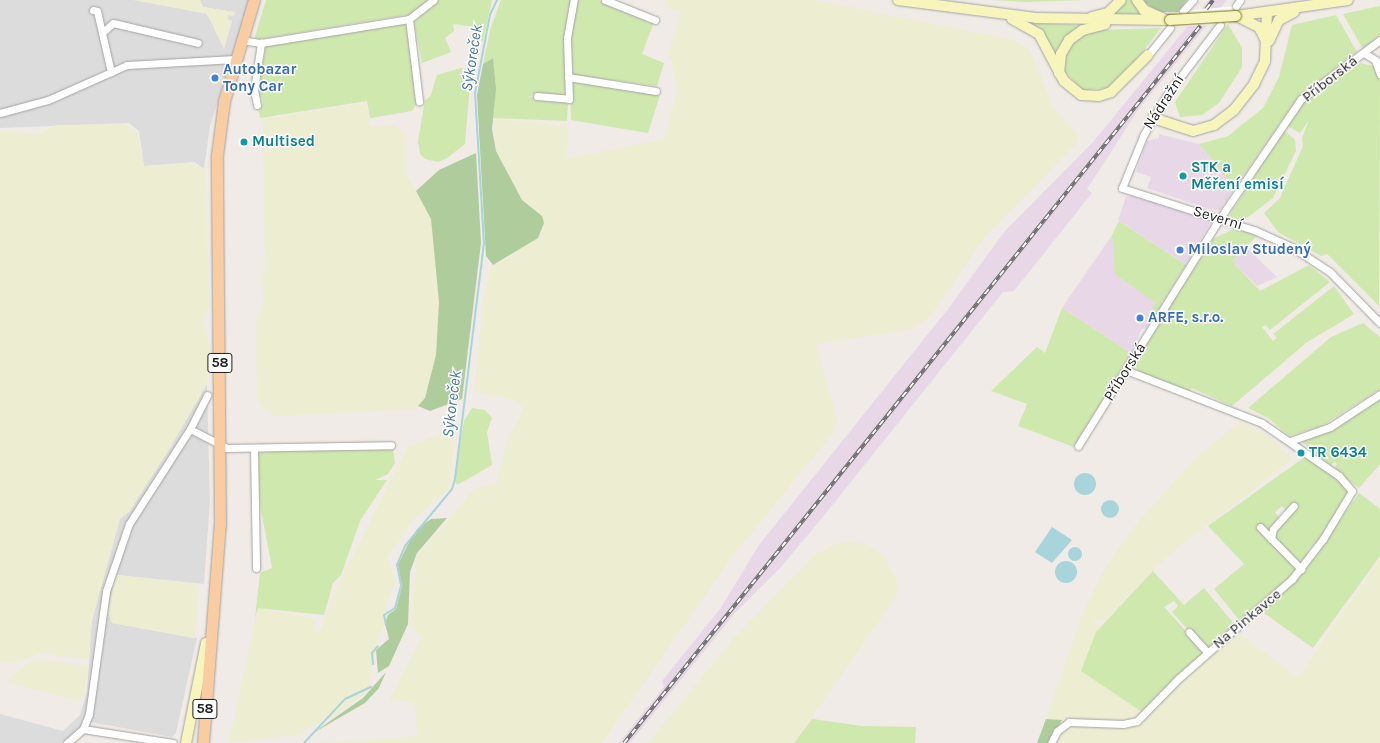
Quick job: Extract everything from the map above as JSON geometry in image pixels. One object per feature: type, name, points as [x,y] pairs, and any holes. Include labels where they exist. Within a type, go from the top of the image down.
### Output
[{"type":"main road","name":"58","points":[[203,743],[218,560],[221,445],[217,155],[224,101],[235,59],[254,0]]},
{"type":"main road","points":[[898,0],[992,14],[1072,20],[1170,24],[1237,7],[1267,12],[1348,0]]},
{"type":"main road","points":[[1072,20],[1104,14],[1121,0]]},
{"type":"main road","points":[[1137,0],[1147,12],[1170,24]]},
{"type":"main road","points":[[1237,7],[1259,27],[1268,44]]},
{"type":"main road","points":[[1153,118],[1188,131],[1221,120],[1254,84],[1268,44],[1280,18],[1305,7]]},
{"type":"main road","points":[[1267,12],[1268,44]]},
{"type":"main road","points":[[992,14],[1037,32],[1059,73],[1077,93],[1099,96],[1122,85],[1148,55]]},
{"type":"main road","points":[[1059,73],[1062,50],[1072,37],[1115,21]]},
{"type":"main road","points":[[186,743],[198,699],[218,560]]},
{"type":"street","points":[[241,40],[261,43],[409,19],[433,0]]},
{"type":"street","points":[[537,96],[569,99],[567,38],[574,0]]},
{"type":"street","points":[[605,0],[655,20]]},
{"type":"street","points":[[1183,11],[1193,0]]},
{"type":"street","points":[[94,10],[103,32],[111,72]]},
{"type":"street","points":[[409,19],[420,101]]},
{"type":"street","points":[[103,32],[113,23],[198,43]]},
{"type":"street","points":[[1148,55],[1170,24]]},
{"type":"street","name":"Nádražní","points":[[1122,188],[1153,118],[1220,25]]},
{"type":"street","name":"Příborská","points":[[1078,446],[1220,219],[1301,99],[1380,40]]},
{"type":"street","points":[[257,105],[254,90],[261,43]]},
{"type":"street","points":[[1364,53],[1378,63],[1380,74]]},
{"type":"street","points":[[0,113],[48,100],[127,65],[235,59]]},
{"type":"street","points":[[568,77],[656,91]]},
{"type":"street","name":"Severní","points":[[1122,188],[1261,232],[1298,250],[1330,272],[1380,323]]},
{"type":"street","name":"Na Pinkavce","points":[[1051,743],[1057,731],[1069,722],[1123,724],[1137,721],[1207,652],[1278,594],[1300,569],[1352,491],[1339,476],[1290,441],[1241,413],[1126,370]]},
{"type":"street","points":[[1290,441],[1330,427],[1380,394]]},
{"type":"street","points":[[67,743],[83,729],[92,698],[101,623],[114,564],[129,524],[190,429],[207,395]]},
{"type":"street","points":[[190,429],[221,445],[254,449],[333,444],[391,445]]},
{"type":"street","points":[[254,449],[256,568]]},
{"type":"street","points":[[1271,539],[1273,529],[1294,506]]},
{"type":"street","points":[[1260,527],[1300,569]]},
{"type":"street","points":[[1189,632],[1207,652]]},
{"type":"street","points":[[83,729],[173,743]]},
{"type":"shaded area","points":[[0,0],[134,0],[206,13],[227,34],[232,21],[227,19],[228,15],[233,16],[234,12],[203,7],[200,0],[251,0],[210,126],[204,169],[194,162],[144,166],[139,131],[129,123],[0,128]]},
{"type":"shaded area","points":[[1209,0],[1227,0],[1138,110],[1087,189],[1092,193],[1014,291],[1003,292],[822,518],[781,567],[735,613],[630,743],[619,743],[664,687],[662,681],[720,609],[759,545],[948,309],[1005,231],[1094,141]]},
{"type":"shaded area","points":[[1159,134],[1199,144],[1235,188],[1220,210],[1212,210],[1147,188],[1151,177],[1136,172],[1147,141],[1159,138]]},
{"type":"shaded area","points":[[1133,195],[1212,221],[1186,265],[1118,220],[1126,197]]},
{"type":"shaded area","points":[[1112,235],[1162,304],[1147,328],[1142,329],[1131,353],[1062,308]]},
{"type":"shaded area","points":[[1246,247],[1277,277],[1257,286],[1232,261]]},
{"type":"shaded area","points":[[207,384],[210,501],[204,584],[118,575],[113,585],[112,623],[197,638],[176,733],[172,737],[90,722],[75,743],[0,743],[0,714],[63,731],[80,715],[87,691],[92,620],[120,519],[130,511]]},
{"type":"green space","points":[[134,0],[200,0],[202,7],[235,12],[234,16],[228,15],[227,19],[232,21],[224,49],[207,14]]},
{"type":"green space","points":[[266,0],[429,0],[412,14],[254,40]]},
{"type":"green space","points":[[438,0],[492,0],[483,42],[468,26],[453,24],[454,31],[445,38],[451,52],[422,63],[414,22]]},
{"type":"green space","points":[[501,0],[573,0],[564,97],[526,96],[563,101],[568,104],[567,121],[493,118],[493,58],[483,64],[491,27]]},
{"type":"green space","points":[[575,0],[599,0],[654,22],[642,54],[664,63],[657,86],[573,75],[571,26]]},
{"type":"green space","points":[[666,0],[816,0],[1014,40],[1028,49],[1035,60],[1052,106],[1077,133],[1077,143],[984,238],[927,321],[907,330],[816,344],[837,420],[834,432],[732,557],[602,743],[319,743],[418,736],[414,703],[389,700],[421,638],[410,625],[417,557],[474,489],[497,483],[509,435],[523,411],[523,407],[511,399],[474,392],[483,302],[491,267],[520,251],[538,214],[522,200],[496,151],[494,119],[566,126],[569,131],[566,159],[664,139],[677,93],[673,62],[668,55],[681,12],[665,6]]},
{"type":"green space","points":[[991,0],[1084,0],[1026,2]]},
{"type":"green space","points":[[1125,0],[1132,0],[1144,16],[1112,15]]},
{"type":"green space","points":[[1141,0],[1187,0],[1178,12],[1159,12]]},
{"type":"green space","points":[[1380,6],[1380,34],[1363,49],[1343,14]]},
{"type":"green space","points":[[1336,15],[1357,52],[1297,99],[1235,188],[1199,144],[1228,136],[1263,108],[1279,77],[1292,25]]},
{"type":"green space","points":[[407,23],[417,103],[412,111],[370,118],[367,101],[260,118],[258,105],[263,104],[262,98],[257,96],[266,45]]},
{"type":"green space","points":[[1030,23],[1081,26],[1063,40],[1056,58]]},
{"type":"green space","points":[[1228,24],[1242,48],[1242,67],[1219,103],[1202,115],[1180,117],[1175,102]]},
{"type":"green space","points":[[1161,28],[1130,68],[1109,88],[1083,90],[1064,71],[1066,51],[1080,35],[1096,30]]},
{"type":"green space","points":[[493,58],[496,89],[492,129],[496,151],[522,200],[542,216],[544,223],[538,238],[493,265],[486,256],[477,95],[483,64]]},
{"type":"green space","points":[[1356,62],[1373,66],[1380,78],[1379,306],[1327,254],[1321,256],[1278,232],[1264,213],[1280,198],[1303,146],[1302,138],[1309,120],[1300,133],[1287,126],[1303,101]]},
{"type":"green space","points":[[461,68],[471,72],[465,144],[447,158],[438,162],[425,159],[420,154],[418,141],[425,100],[430,97],[437,75]]},
{"type":"green space","points":[[570,80],[660,95],[648,133],[571,120]]},
{"type":"green space","points":[[366,103],[370,126],[392,125],[406,133],[406,173],[431,219],[439,302],[436,355],[429,384],[423,402],[414,409],[276,416],[262,407],[257,395],[256,322],[264,299],[261,274],[265,273],[263,119]]},
{"type":"green space","points":[[124,124],[137,132],[144,166],[190,164],[205,169],[209,306],[204,322],[210,352],[206,386],[167,453],[130,510],[120,519],[92,620],[88,659],[40,653],[14,663],[0,662],[0,131],[39,134],[56,125]]},
{"type":"green space","points":[[1284,130],[1295,140],[1296,151],[1273,198],[1243,221],[1229,216]]},
{"type":"green space","points":[[476,153],[481,243],[462,399],[430,411],[418,406],[425,398],[436,355],[439,302],[431,219],[416,191],[439,170]]},
{"type":"green space","points":[[1119,221],[1186,265],[1153,318],[1148,315],[1156,303],[1115,274],[1112,235]]},
{"type":"green space","points":[[1235,228],[1258,235],[1232,261],[1260,291],[1309,265],[1330,282],[1270,330],[1266,325],[1262,327],[1273,341],[1277,338],[1273,334],[1334,286],[1354,314],[1306,343],[1232,406],[1192,388],[1190,391],[1154,379],[1138,371],[1134,362],[1213,239]]},
{"type":"green space","points":[[1062,308],[1131,353],[1074,447],[1018,426],[1027,404],[991,391],[1037,347],[1045,353]]},
{"type":"green space","points":[[1363,323],[1380,337],[1380,389],[1322,426],[1289,436],[1268,418],[1248,408],[1331,337]]},
{"type":"green space","points":[[1380,396],[1380,464],[1359,488],[1333,469],[1337,464],[1334,462],[1330,466],[1300,440]]},
{"type":"green space","points":[[472,408],[485,410],[492,418],[487,432],[492,465],[457,485],[454,478],[464,421]]},
{"type":"green space","points":[[1240,422],[1269,436],[1293,459],[1170,554],[1105,620],[1092,619],[1100,627],[1081,671],[1142,712],[1127,723],[1078,719],[1060,724],[1062,720],[1046,719],[1083,613],[1105,568],[1135,526],[1197,456]]},
{"type":"green space","points":[[452,428],[454,443],[448,490],[414,519],[387,558],[396,581],[386,604],[388,615],[377,643],[368,691],[333,717],[308,728],[304,734],[229,743],[258,608],[316,619],[314,630],[320,632],[338,585],[407,448]]},
{"type":"green space","points":[[331,448],[393,448],[395,463],[388,474],[375,480],[387,480],[360,521],[341,575],[333,583],[324,615],[258,608],[255,618],[260,573],[272,568],[260,505],[258,453]]},
{"type":"green space","points":[[1303,453],[1343,482],[1349,493],[1315,545],[1308,549],[1309,554],[1298,564],[1272,536],[1286,510],[1282,506],[1275,512],[1279,517],[1268,533],[1297,569],[1273,596],[1240,621],[1214,589],[1244,564],[1208,526],[1302,459]]},
{"type":"green space","points":[[1359,493],[1380,509],[1380,556],[1313,648],[1261,611],[1304,571]]},
{"type":"green space","points":[[447,518],[417,553],[410,572],[408,624],[389,666],[378,673],[376,650],[389,639],[385,623],[388,615],[396,609],[402,586],[398,565],[417,529],[431,519]]},
{"type":"green space","points":[[854,542],[869,545],[884,556],[898,584],[896,597],[794,743],[648,743],[733,639],[816,554],[837,543]]},
{"type":"green space","points":[[1380,559],[1380,743],[1052,743],[1064,728],[1080,725],[1133,726],[1233,635],[1240,634],[1298,677]]},
{"type":"green space","points":[[1153,571],[1184,605],[1204,588],[1235,625],[1215,639],[1217,641],[1207,651],[1172,612],[1178,606],[1174,601],[1164,607],[1205,652],[1142,712],[1081,671],[1096,632]]},
{"type":"green space","points":[[116,575],[198,584],[196,635],[193,638],[112,623],[108,612]]},
{"type":"green space","points":[[35,659],[88,666],[84,697],[78,701],[8,682],[11,676]]},
{"type":"green space","points":[[386,672],[379,688],[365,703],[313,733],[363,698]]},
{"type":"green space","points":[[812,719],[862,726],[916,727],[915,743],[794,743]]},
{"type":"green space","points":[[1046,719],[1062,720],[1049,743],[1037,743]]},
{"type":"water","points":[[1085,473],[1093,476],[1096,484],[1093,492],[1085,495],[1077,492],[1074,484],[1077,476]]},
{"type":"water","points":[[1106,500],[1114,500],[1119,505],[1117,516],[1114,518],[1106,518],[1101,513],[1101,505]]},
{"type":"water","points":[[1052,527],[1072,540],[1052,563],[1035,552]]},
{"type":"water","points":[[1075,547],[1080,549],[1082,554],[1080,559],[1075,561],[1070,559],[1068,554],[1070,549]]},
{"type":"water","points":[[1066,561],[1074,564],[1077,572],[1074,580],[1066,583],[1058,580],[1055,572],[1058,564]]},
{"type":"pier","points":[[1245,5],[1228,24],[1161,28],[1178,12]]},
{"type":"waterway","name":"Sýkoreček","points":[[386,625],[384,615],[395,608],[401,585],[397,565],[405,546],[452,489],[455,479],[484,244],[475,93],[490,15],[497,0]]},
{"type":"waterway","name":"Sýkoreček","points":[[373,664],[372,653],[378,646]]},
{"type":"waterway","name":"Sýkoreček","points":[[304,743],[345,699],[371,687]]},
{"type":"railway","points":[[1206,9],[1213,0]]},
{"type":"railway","points":[[624,743],[1200,26]]},
{"type":"place","name":"Autobazar Tony Car","points":[[215,78]]},
{"type":"place","name":"Multised","points":[[244,142]]},
{"type":"place","name":"STK a Měření emisí","points":[[1183,176]]},
{"type":"place","name":"Miloslav Studený","points":[[1180,250]]},
{"type":"place","name":"ARFE, s.r.o.","points":[[1140,318]]},
{"type":"place","name":"TR 6434","points":[[1301,453]]}]
